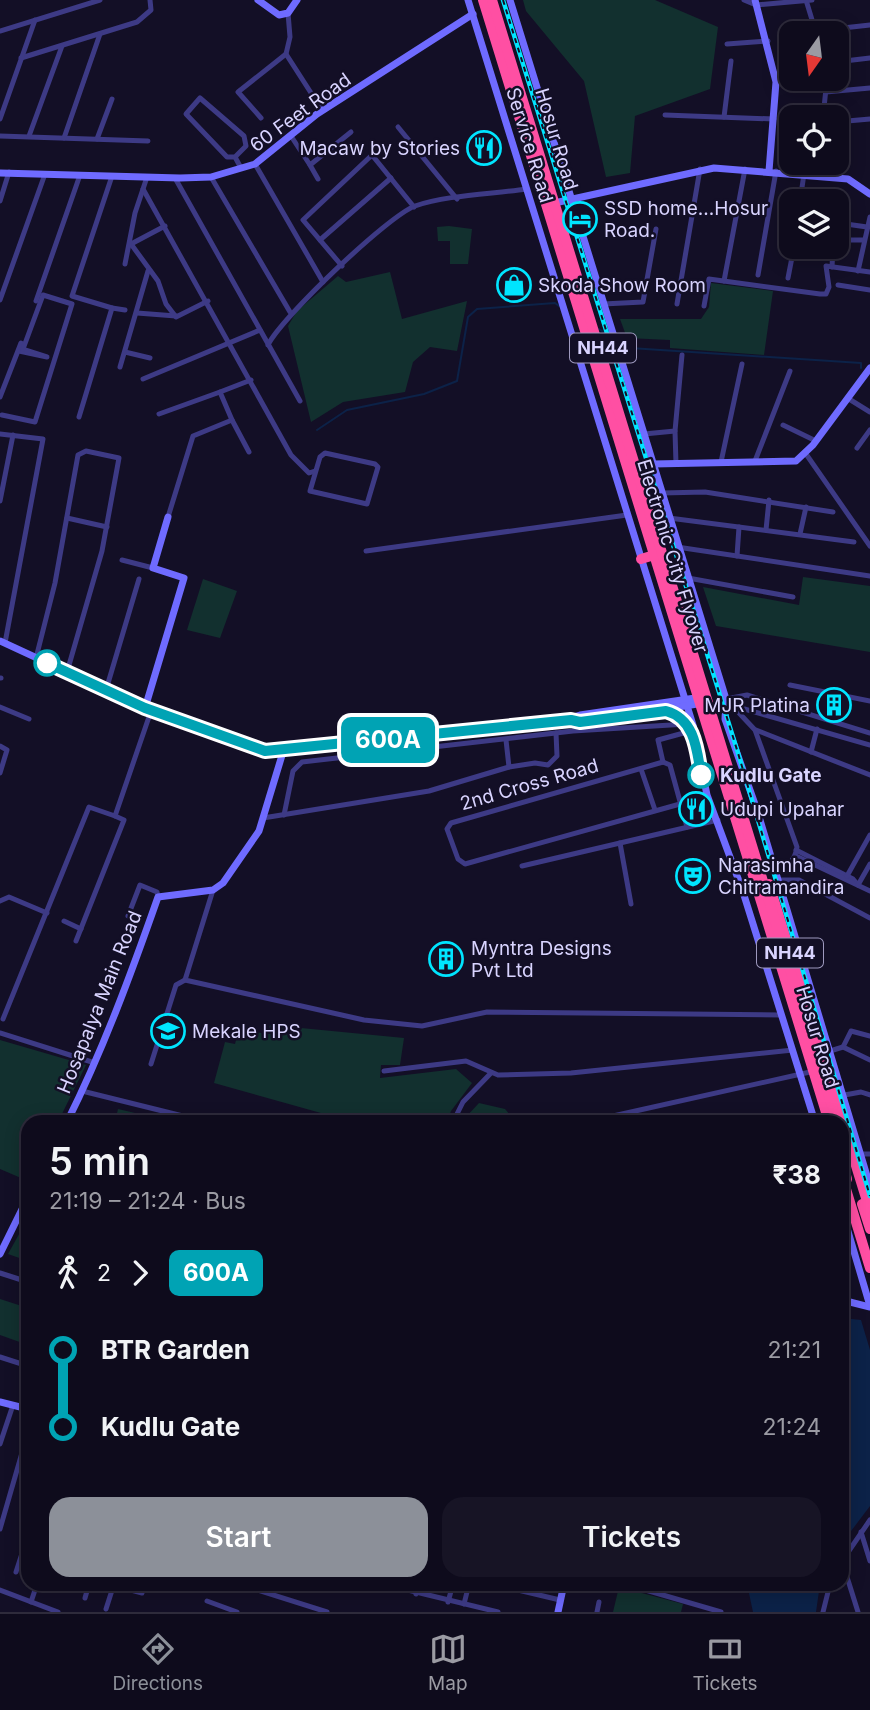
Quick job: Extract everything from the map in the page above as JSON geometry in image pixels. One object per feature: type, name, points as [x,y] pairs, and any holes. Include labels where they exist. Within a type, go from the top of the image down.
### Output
[{"type":"highway","name":"Hosur Road","points":[[482,0],[646,557],[805,1073],[824,1115]]},
{"type":"highway","name":"Electronic City Flyover","points":[[482,0],[825,1115]]},
{"type":"highway","name":"Hosur Road","points":[[494,0],[559,202],[711,698],[778,897],[845,1115]]},
{"type":"highway","name":"Electronic City Flyover","points":[[494,0],[835,1115]]},
{"type":"highway","name":"Hosur Road","points":[[849,1130],[870,1211]]},
{"type":"highway","points":[[849,1160],[870,1229]]},
{"type":"highway","points":[[849,1185],[870,1254]]},
{"type":"highway","points":[[849,1199],[870,1269]]},
{"type":"street","points":[[0,31],[100,0]]},
{"type":"street","points":[[21,58],[142,19],[151,10],[150,0]]},
{"type":"street","points":[[258,0],[276,14],[288,13]]},
{"type":"street","points":[[261,118],[238,92],[286,54],[290,37],[288,13],[297,0]]},
{"type":"street","name":"Service Road","points":[[468,0],[627,515],[646,557]]},
{"type":"street","points":[[510,0],[726,699],[755,730],[796,853],[847,883],[858,885]]},
{"type":"street","points":[[744,0],[755,3],[811,0]]},
{"type":"street","points":[[806,0],[813,21]]},
{"type":"street","points":[[755,3],[768,41],[776,77],[772,171],[758,275]]},
{"type":"street","name":"60 Feet Road","points":[[0,173],[211,177],[255,164],[322,110],[473,15]]},
{"type":"street","points":[[0,119],[35,20]]},
{"type":"street","points":[[849,28],[870,26]]},
{"type":"street","points":[[64,138],[100,34]]},
{"type":"street","points":[[727,44],[768,41]]},
{"type":"street","points":[[29,136],[62,46]]},
{"type":"street","points":[[286,54],[322,110]]},
{"type":"street","points":[[849,60],[870,58]]},
{"type":"street","points":[[723,117],[731,61]]},
{"type":"street","points":[[824,105],[826,92],[870,88]]},
{"type":"street","points":[[200,98],[244,136],[246,146],[235,157],[227,157],[186,114],[200,98]]},
{"type":"street","points":[[97,139],[112,99]]},
{"type":"street","points":[[665,115],[774,119]]},
{"type":"street","points":[[849,121],[870,119]]},
{"type":"street","points":[[398,127],[457,199]]},
{"type":"street","points":[[310,165],[351,132]]},
{"type":"street","points":[[0,136],[148,141]]},
{"type":"street","points":[[291,136],[318,179]]},
{"type":"street","points":[[342,266],[303,220],[372,155],[414,206]]},
{"type":"street","points":[[235,157],[241,168]]},
{"type":"street","points":[[255,164],[323,282]]},
{"type":"street","points":[[559,202],[700,169],[779,172]]},
{"type":"street","points":[[677,304],[700,169]]},
{"type":"street","points":[[724,281],[745,169]]},
{"type":"street","points":[[0,201],[9,172]]},
{"type":"street","points":[[0,300],[45,173]]},
{"type":"street","points":[[22,350],[80,175]]},
{"type":"street","points":[[816,175],[851,180],[870,194]]},
{"type":"street","points":[[112,176],[72,296],[125,310]]},
{"type":"street","points":[[125,264],[135,213],[148,177]]},
{"type":"street","points":[[211,177],[290,312]]},
{"type":"street","points":[[175,178],[299,401]]},
{"type":"street","points":[[320,240],[391,178]]},
{"type":"street","points":[[143,188],[208,301],[290,455],[304,467],[311,465],[315,471],[310,491],[364,505],[378,467],[372,463],[325,453],[320,457],[315,471]]},
{"type":"street","points":[[268,345],[290,312],[414,206],[527,189]]},
{"type":"street","points":[[858,271],[870,217]]},
{"type":"street","points":[[849,224],[868,227]]},
{"type":"street","points":[[131,244],[165,226]]},
{"type":"street","points":[[603,304],[643,302],[656,229]]},
{"type":"street","points":[[131,244],[148,271],[158,281],[166,304],[177,317]]},
{"type":"street","points":[[788,278],[791,259]]},
{"type":"street","points":[[832,259],[832,267]]},
{"type":"street","points":[[704,306],[709,279],[820,294],[827,293],[829,287],[826,266],[870,272]]},
{"type":"street","points":[[120,367],[148,271]]},
{"type":"street","points":[[838,285],[870,290]]},
{"type":"street","points":[[0,397],[22,350],[41,297],[45,295],[72,304],[35,422],[2,415]]},
{"type":"street","points":[[137,313],[177,317],[208,301]]},
{"type":"street","points":[[79,417],[112,307]]},
{"type":"street","points":[[143,379],[260,330]]},
{"type":"street","points":[[22,350],[56,358]]},
{"type":"street","points":[[125,352],[150,358]]},
{"type":"street","points":[[677,464],[676,430],[682,355]]},
{"type":"street","points":[[721,463],[743,364]]},
{"type":"street","points":[[653,464],[796,461],[806,454],[870,368]]},
{"type":"street","points":[[755,461],[790,371]]},
{"type":"street","points":[[159,414],[251,380]]},
{"type":"street","points":[[220,392],[249,452]]},
{"type":"street","points":[[849,399],[870,412]]},
{"type":"street","points":[[153,568],[194,436],[232,420]]},
{"type":"street","points":[[783,425],[816,441]]},
{"type":"street","points":[[644,434],[676,430]]},
{"type":"street","points":[[857,448],[870,430]]},
{"type":"street","points":[[0,434],[43,439],[2,642],[148,709],[265,751],[283,752],[568,720],[580,722],[666,711],[711,698]]},
{"type":"street","points":[[0,500],[13,435]]},
{"type":"street","points":[[36,657],[80,452],[119,457],[107,527],[67,672]]},
{"type":"street","points":[[806,454],[870,546]]},
{"type":"street","points":[[662,493],[705,492],[833,512]]},
{"type":"street","points":[[766,530],[769,500]]},
{"type":"street","points":[[800,534],[806,507]]},
{"type":"street","points":[[366,551],[627,515]]},
{"type":"street","points":[[67,518],[107,527]]},
{"type":"street","points":[[669,518],[854,542]]},
{"type":"street","points":[[737,556],[740,527]]},
{"type":"street","points":[[677,547],[870,576]]},
{"type":"street","points":[[115,816],[184,578],[122,560]]},
{"type":"street","points":[[688,578],[793,597]]},
{"type":"street","points":[[106,690],[139,579]]},
{"type":"street","points":[[790,685],[870,701]]},
{"type":"street","points":[[726,699],[747,695],[870,733]]},
{"type":"street","name":"Hosur Road","points":[[726,699],[725,719],[776,876],[778,897],[830,1051],[847,1115]]},
{"type":"street","points":[[568,720],[580,715],[691,703]]},
{"type":"street","points":[[691,703],[701,775],[793,1050],[805,1073],[814,1115]]},
{"type":"street","points":[[734,706],[870,745]]},
{"type":"street","points":[[0,707],[29,719]]},
{"type":"street","points":[[666,711],[687,723],[698,749]]},
{"type":"street","points":[[567,732],[568,720]]},
{"type":"street","points":[[284,814],[293,771],[302,762],[556,733],[687,723]]},
{"type":"street","points":[[811,752],[817,729]]},
{"type":"street","points":[[755,730],[870,775]]},
{"type":"street","points":[[687,827],[670,765],[663,762],[658,740],[691,731]]},
{"type":"street","points":[[263,818],[429,791],[509,767],[551,764],[558,753],[556,733]]},
{"type":"street","points":[[506,740],[509,767]]},
{"type":"street","points":[[0,746],[7,750],[0,773]]},
{"type":"street","points":[[185,980],[213,890],[225,882],[259,831],[283,752]]},
{"type":"street","name":"2nd Cross Road","points":[[654,810],[466,864],[458,859],[447,826],[451,822],[663,762]]},
{"type":"street","points":[[641,769],[654,810],[680,804]]},
{"type":"street","points":[[4,1019],[89,807],[124,821],[76,941]]},
{"type":"street","points":[[522,866],[718,820]]},
{"type":"street","points":[[847,876],[870,835]]},
{"type":"street","points":[[620,843],[631,904]]},
{"type":"street","points":[[776,876],[796,853]]},
{"type":"street","points":[[796,853],[847,876],[870,891]]},
{"type":"street","points":[[858,885],[870,864]]},
{"type":"street","points":[[776,876],[799,880],[870,918]]},
{"type":"street","points":[[128,916],[140,885],[157,892],[158,897]]},
{"type":"street","name":"Hosapalya Main Road","points":[[70,1115],[95,1063],[158,897],[213,890]]},
{"type":"street","points":[[0,901],[9,897],[47,913]]},
{"type":"street","points":[[64,921],[81,929]]},
{"type":"street","points":[[151,1064],[176,985],[185,980],[364,1020],[422,1026],[487,1012],[782,1015]]},
{"type":"street","points":[[843,1047],[851,1031],[870,1037]]},
{"type":"street","points":[[0,1033],[95,1063]]},
{"type":"street","points":[[830,1051],[843,1047],[870,1060]]},
{"type":"street","points":[[384,1071],[467,1061],[491,1073],[509,1076],[571,1073],[793,1050]]},
{"type":"street","points":[[456,1115],[463,1102],[491,1073]]},
{"type":"street","points":[[617,1115],[805,1073]]},
{"type":"street","points":[[82,1091],[179,1115]]},
{"type":"street","points":[[840,1096],[861,1092],[870,1095]]},
{"type":"street","name":"Hosur Road","points":[[849,1121],[870,1185]]},
{"type":"street","points":[[861,1154],[870,1154]]},
{"type":"street","points":[[0,1254],[21,1211]]},
{"type":"street","points":[[849,1239],[870,1306]]},
{"type":"street","points":[[849,1249],[853,1248]]},
{"type":"street","points":[[0,1273],[21,1280]]},
{"type":"street","points":[[852,1301],[866,1295]]},
{"type":"street","points":[[849,1301],[870,1306]]},
{"type":"street","points":[[0,1357],[21,1364]]},
{"type":"street","points":[[0,1402],[21,1407]]},
{"type":"street","points":[[0,1444],[13,1405]]},
{"type":"street","points":[[0,1529],[21,1456]]},
{"type":"street","points":[[849,1550],[870,1520]]},
{"type":"street","points":[[861,1532],[870,1561]]},
{"type":"street","points":[[16,1572],[21,1557]]},
{"type":"street","points":[[849,1583],[858,1612]]},
{"type":"street","points":[[0,1590],[58,1612]]},
{"type":"street","points":[[32,1602],[35,1591]]},
{"type":"street","points":[[85,1598],[87,1591]]},
{"type":"street","points":[[106,1609],[112,1591]]},
{"type":"street","points":[[261,1591],[327,1612]]},
{"type":"street","points":[[406,1591],[498,1612]]},
{"type":"street","points":[[448,1602],[451,1591]]},
{"type":"street","points":[[464,1604],[468,1591]]},
{"type":"street","points":[[523,1591],[561,1600]]},
{"type":"street","points":[[558,1612],[563,1591]]},
{"type":"street","points":[[649,1591],[721,1612]]},
{"type":"street","points":[[823,1612],[828,1591]]},
{"type":"street","points":[[207,1601],[237,1612]]},
{"type":"street","points":[[597,1612],[599,1602]]},
{"type":"green space","points":[[523,0],[655,0],[718,27],[710,89],[635,116],[630,173],[606,177],[584,81],[526,11]]},
{"type":"green space","points":[[437,227],[472,229],[468,264],[450,264],[450,241],[438,241]]},
{"type":"green space","points":[[390,272],[402,319],[467,301],[457,351],[430,347],[413,362],[405,392],[343,402],[311,422],[288,326],[297,311],[338,276],[346,282]]},
{"type":"green space","points":[[711,283],[773,291],[764,355],[670,348],[670,340],[627,338],[620,319],[701,319],[709,307]]},
{"type":"green space","points":[[803,577],[870,586],[870,652],[716,626],[703,587],[799,605]]},
{"type":"green space","points":[[203,579],[237,591],[220,638],[187,630]]},
{"type":"green space","points":[[270,1025],[404,1038],[400,1065],[381,1065],[380,1078],[456,1069],[472,1083],[450,1115],[328,1115],[214,1083],[225,1042],[235,1044],[239,1029],[267,1034]]},
{"type":"green space","points":[[0,1040],[86,1065],[61,1115],[21,1115],[21,1178],[0,1169]]},
{"type":"green space","points":[[479,1103],[505,1109],[510,1115],[468,1115]]},
{"type":"green space","points":[[118,1109],[144,1115],[117,1115]]},
{"type":"green space","points":[[21,1231],[21,1259],[8,1254]]},
{"type":"green space","points":[[0,1299],[21,1306],[21,1342],[0,1335]]},
{"type":"green space","points":[[618,1591],[634,1591],[683,1604],[681,1612],[613,1612]]},
{"type":"water","points":[[849,1319],[861,1320],[870,1350],[870,1506],[849,1534]]},
{"type":"water","points":[[748,1591],[819,1591],[816,1612],[753,1612]]},
{"type":"waterway","points":[[317,430],[347,410],[424,394],[457,381],[468,317],[477,309],[555,303],[559,306]]},
{"type":"waterway","points":[[597,328],[610,336]]},
{"type":"waterway","points":[[618,341],[630,348],[861,363],[861,368]]},
{"type":"railway","points":[[503,0],[738,753],[846,1115]]},
{"type":"railway","points":[[849,1126],[870,1196]]},
{"type":"bus line","name":"600A","points":[[47,663],[145,708],[265,751],[283,752],[666,711],[687,723],[698,749],[701,775]]},
{"type":"place","name":"Macaw by Stories","points":[[484,148]]},
{"type":"place","name":"SSD home...Hosur Road.","points":[[580,219]]},
{"type":"place","name":"Skoda Show Room","points":[[514,285]]},
{"type":"place","name":"MJR Platina","points":[[834,705]]},
{"type":"place","name":"Kudlu Gate","points":[[701,775]]},
{"type":"place","name":"Udupi Upahar","points":[[696,809]]},
{"type":"place","name":"Narasimha Chitramandira","points":[[693,876]]},
{"type":"place","name":"Myntra Designs Pvt Ltd","points":[[446,959]]},
{"type":"place","name":"Mekale HPS","points":[[168,1031]]}]
